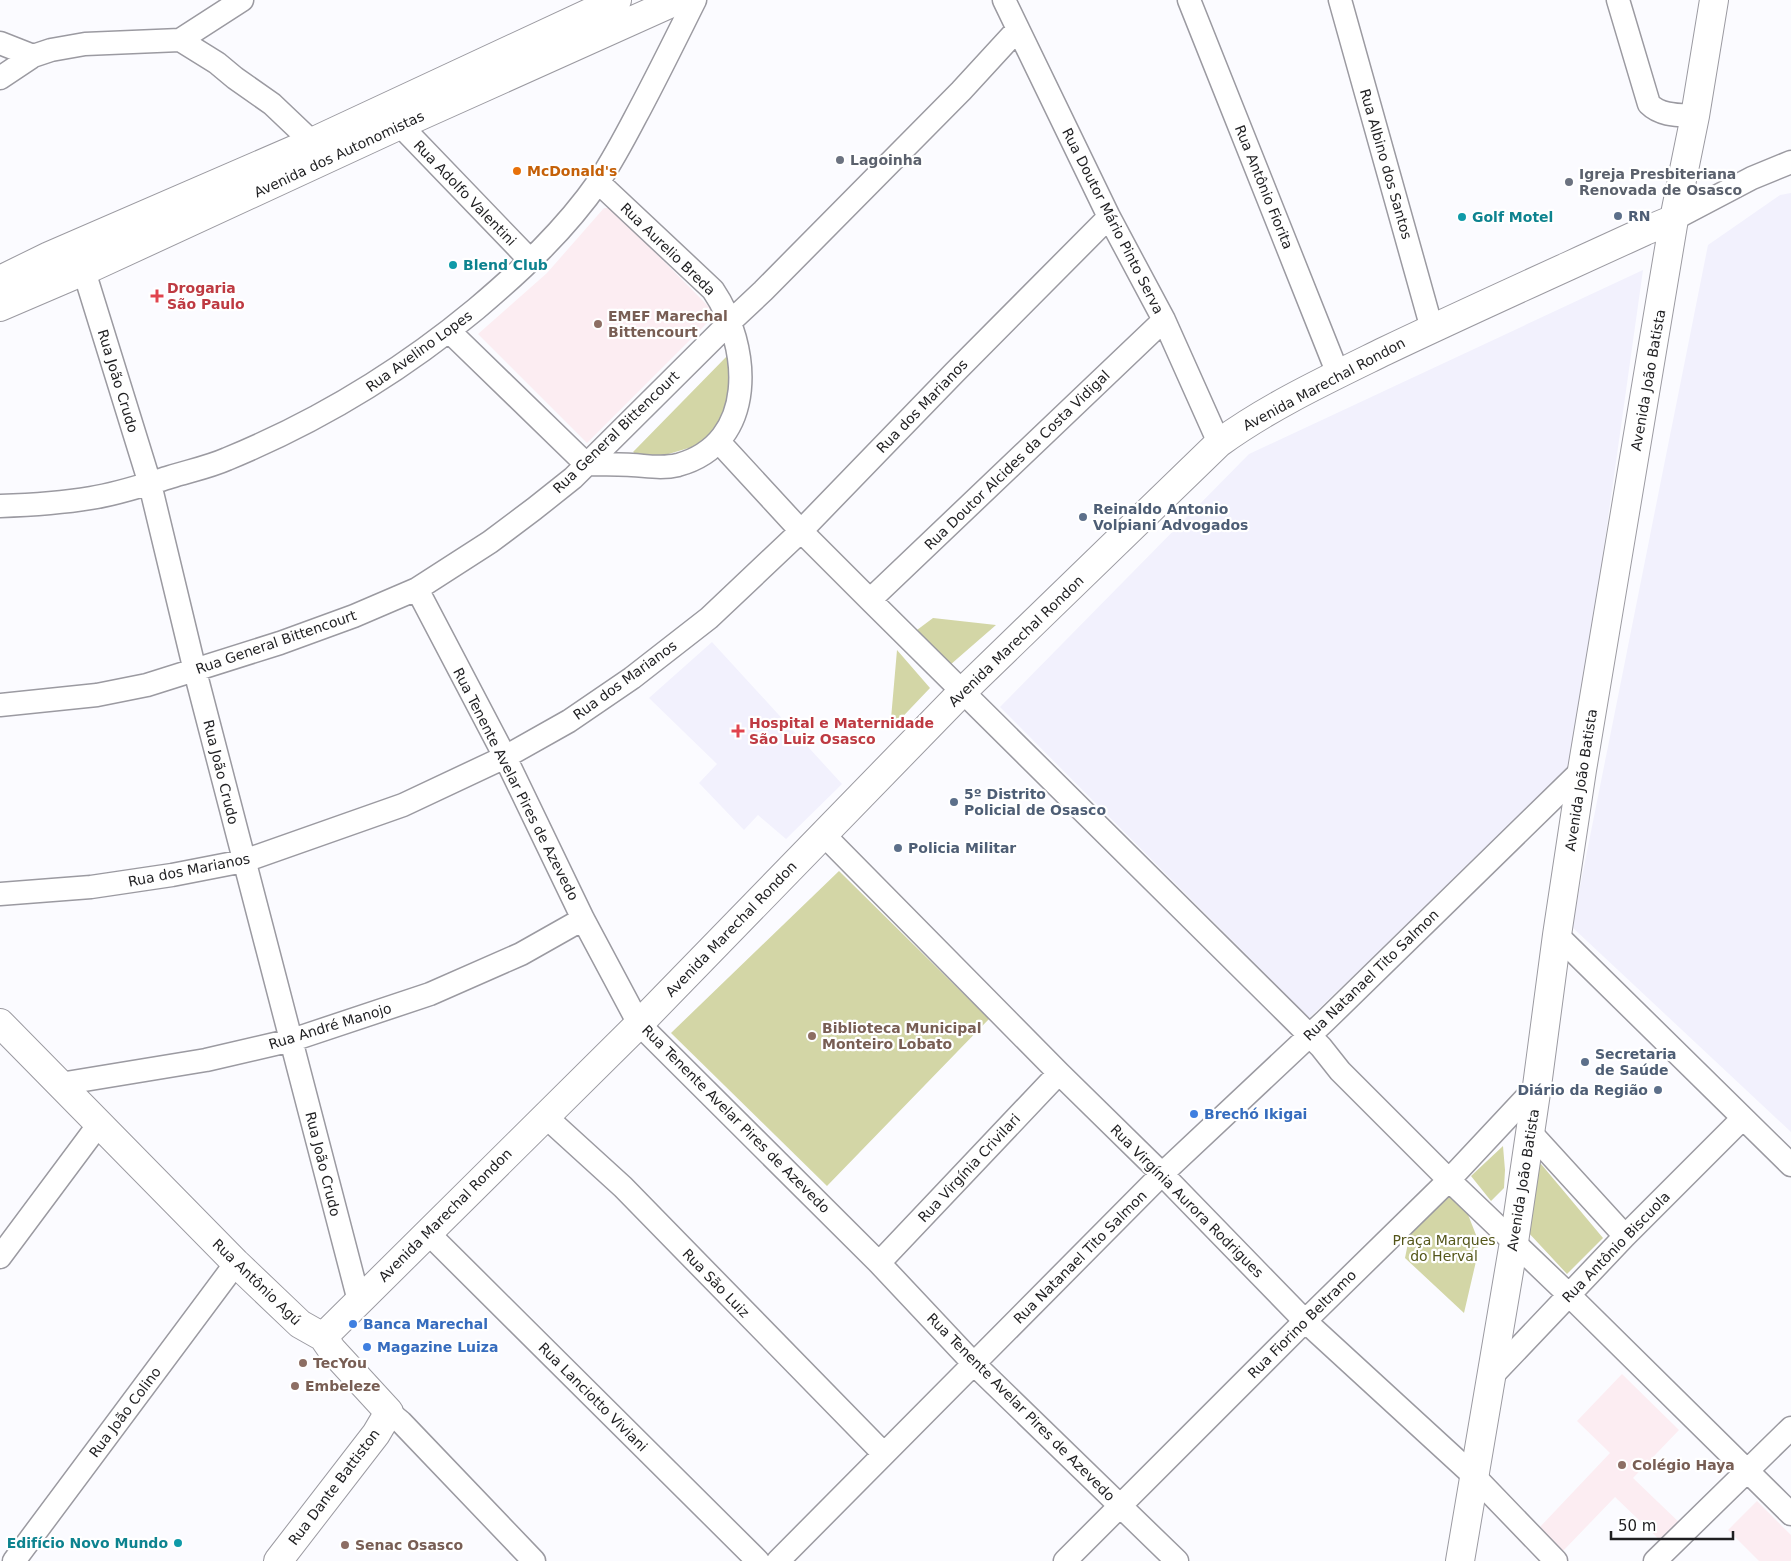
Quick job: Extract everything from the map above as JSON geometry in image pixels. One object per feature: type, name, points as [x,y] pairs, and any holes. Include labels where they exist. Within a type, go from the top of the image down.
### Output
[{"type":"main road","name":"Avenida dos Autonomistas","points":[[0,280],[73,246],[312,142],[618,0]]},
{"type":"main road","name":"Avenida dos Autonomistas","points":[[0,307],[84,271],[400,125],[678,0]]},
{"type":"main road","name":"Avenida João Batista","points":[[1460,1561],[1514,1242],[1582,770],[1674,220],[1695,116],[1714,0]]},
{"type":"main road","name":"Avenida Marechal Rondon","points":[[323,1337],[639,1024],[962,692],[1219,443],[1241,427],[1338,374],[1432,328],[1674,220]]},
{"type":"main road","name":"Rua Antônio Agú","points":[[0,1023],[236,1263],[300,1324],[323,1337],[332,1350],[389,1412]]},
{"type":"main road","name":"Rua Dante Battiston","points":[[278,1561],[376,1434],[389,1412]]},
{"type":"street","points":[[0,78],[33,56],[51,50],[85,44],[180,40],[242,0]]},
{"type":"street","name":"Rua Avelino Lopes","points":[[0,506],[92,498],[150,484],[225,460],[310,421],[389,375],[449,331],[511,280],[564,225],[598,182],[615,155],[695,0]]},
{"type":"street","name":"Rua Doutor Mário Pinto Serva","points":[[1004,0],[1109,217],[1164,320],[1219,443]]},
{"type":"street","name":"Rua Antônio Fiorita","points":[[1190,0],[1338,374]]},
{"type":"street","name":"Rua Albino dos Santos","points":[[1340,0],[1432,328]]},
{"type":"street","points":[[1618,0],[1648,104],[1656,111],[1695,116]]},
{"type":"street","name":"Rua General Bittencourt","points":[[0,705],[96,695],[148,685],[280,643],[354,616],[417,589],[490,542],[573,478],[955,98],[1018,29]]},
{"type":"street","points":[[180,40],[217,63],[272,104],[312,142]]},
{"type":"street","points":[[0,43],[33,56]]},
{"type":"street","name":"Rua Adolfo Valentini","points":[[400,125],[530,260]]},
{"type":"street","name":"Avenida Marechal Rondon","points":[[1674,220],[1752,178],[1791,162]]},
{"type":"street","name":"Rua Aurelio Breda","points":[[598,182],[713,290],[724,307],[740,361],[741,384],[731,423],[719,442]]},
{"type":"street","name":"Rua dos Marianos","points":[[0,894],[91,887],[172,875],[244,861],[403,805],[504,757],[569,721],[632,678],[709,618],[801,530],[1109,217]]},
{"type":"street","name":"Rua João Crudo","points":[[73,246],[84,271],[150,484],[195,671],[358,1301]]},
{"type":"street","name":"Rua Doutor Alcides da Costa Vidigal","points":[[870,600],[1164,320]]},
{"type":"street","points":[[449,331],[586,464],[664,468],[700,456],[719,442],[801,530],[870,600],[1309,1036],[1340,1071],[1791,1514]]},
{"type":"street","name":"Rua Tenente Avelar Pires de Azevedo","points":[[417,589],[504,757],[583,919],[639,1024],[879,1263],[974,1364],[1177,1561]]},
{"type":"street","name":"Rua Natanael Tito Salmon","points":[[778,1561],[1162,1174],[1309,1036],[1582,770]]},
{"type":"street","name":"Rua Virgínia Aurora Rodrigues","points":[[823,834],[1059,1073],[1162,1174],[1305,1321],[1474,1476],[1556,1561]]},
{"type":"street","name":"Rua André Manojo","points":[[60,1084],[206,1060],[292,1040],[430,994],[521,954],[583,919]]},
{"type":"street","points":[[1557,935],[1791,1165]]},
{"type":"street","name":"Rua Virgínia Crivilari","points":[[879,1263],[1059,1073]]},
{"type":"street","name":"Rua Fiorino Beltramo","points":[[1065,1561],[1449,1180],[1537,1086]]},
{"type":"street","name":"Rua São Luiz","points":[[545,1116],[623,1187],[884,1454]]},
{"type":"street","name":"Rua Antônio Biscuola","points":[[1491,1377],[1625,1236],[1743,1118]]},
{"type":"street","points":[[0,1256],[99,1124]]},
{"type":"street","points":[[1530,1132],[1625,1236]]},
{"type":"street","name":"Rua Lanciotto Viviani","points":[[428,1233],[758,1561]]},
{"type":"street","name":"Rua João Colino","points":[[14,1561],[236,1263]]},
{"type":"street","name":"Rua Antônio Agú","points":[[389,1412],[401,1422],[534,1561]]},
{"type":"street","points":[[1655,1561],[1791,1428]]},
{"type":"shaded area","points":[[1791,193],[1791,1132],[1572,927],[1708,245],[1780,195]]},
{"type":"shaded area","name":"EMEF Marechal Bittencourt","points":[[604,208],[611,208],[716,314],[587,443],[478,334],[547,273]]},
{"type":"shaded area","points":[[1643,270],[1573,767],[1309,1018],[1000,707],[1249,454]]},
{"type":"shaded area","name":"Hospital e Maternidade São Luiz Osasco","points":[[712,642],[842,784],[786,839],[758,815],[744,830],[699,783],[717,764],[649,698]]},
{"type":"shaded area","name":"Colégio Haya","points":[[1622,1374],[1679,1430],[1633,1478],[1683,1526],[1665,1545],[1615,1497],[1563,1551],[1539,1528],[1610,1453],[1577,1421]]},
{"type":"shaded area","points":[[1757,1501],[1791,1535],[1791,1561],[1759,1561],[1728,1530]]},
{"type":"green space","points":[[729,354],[733,407],[702,444],[645,461],[633,452]]},
{"type":"green space","points":[[933,618],[996,625],[950,665],[917,630]]},
{"type":"green space","points":[[897,650],[930,688],[890,730]]},
{"type":"green space","points":[[839,871],[989,1019],[827,1186],[671,1033]]},
{"type":"green space","name":"Praça Marques do Herval","points":[[1503,1146],[1504,1188],[1491,1201],[1471,1176]]},
{"type":"green space","name":"Praça Marques do Herval","points":[[1536,1158],[1603,1238],[1567,1274],[1526,1230]]},
{"type":"green space","name":"Praça Marques do Herval","points":[[1451,1195],[1467,1212],[1478,1240],[1477,1257],[1464,1313],[1405,1258],[1410,1233]]},
{"type":"place","name":"Lagoinha","points":[[840,160]]},
{"type":"place","name":"McDonald's","points":[[517,171]]},
{"type":"place","name":"Igreja Presbiteriana Renovada de Osasco","points":[[1569,182]]},
{"type":"place","name":"RN","points":[[1618,216]]},
{"type":"place","name":"Golf Motel","points":[[1462,217]]},
{"type":"place","name":"Blend Club","points":[[453,265]]},
{"type":"place","name":"Drogaria São Paulo","points":[[157,296]]},
{"type":"place","name":"EMEF Marechal Bittencourt","points":[[598,324]]},
{"type":"place","name":"Reinaldo Antonio Volpiani Advogados","points":[[1083,517]]},
{"type":"place","name":"Hospital e Maternidade São Luiz Osasco","points":[[738,731]]},
{"type":"place","name":"5º Distrito Policial de Osasco","points":[[954,802]]},
{"type":"place","name":"Policia Militar","points":[[898,848]]},
{"type":"place","name":"Biblioteca Municipal Monteiro Lobato","points":[[812,1036]]},
{"type":"place","name":"Secretaria de Saúde","points":[[1585,1062]]},
{"type":"place","name":"Diário da Região","points":[[1658,1090]]},
{"type":"place","name":"Brechó Ikigai","points":[[1194,1114]]},
{"type":"place","name":"Banca Marechal","points":[[353,1324]]},
{"type":"place","name":"Magazine Luiza","points":[[367,1347]]},
{"type":"place","name":"TecYou","points":[[303,1363]]},
{"type":"place","name":"Embeleze","points":[[295,1386]]},
{"type":"place","name":"Colégio Haya","points":[[1622,1465]]},
{"type":"place","name":"Edifício Novo Mundo","points":[[178,1543]]},
{"type":"place","name":"Senac Osasco","points":[[345,1545]]}]
